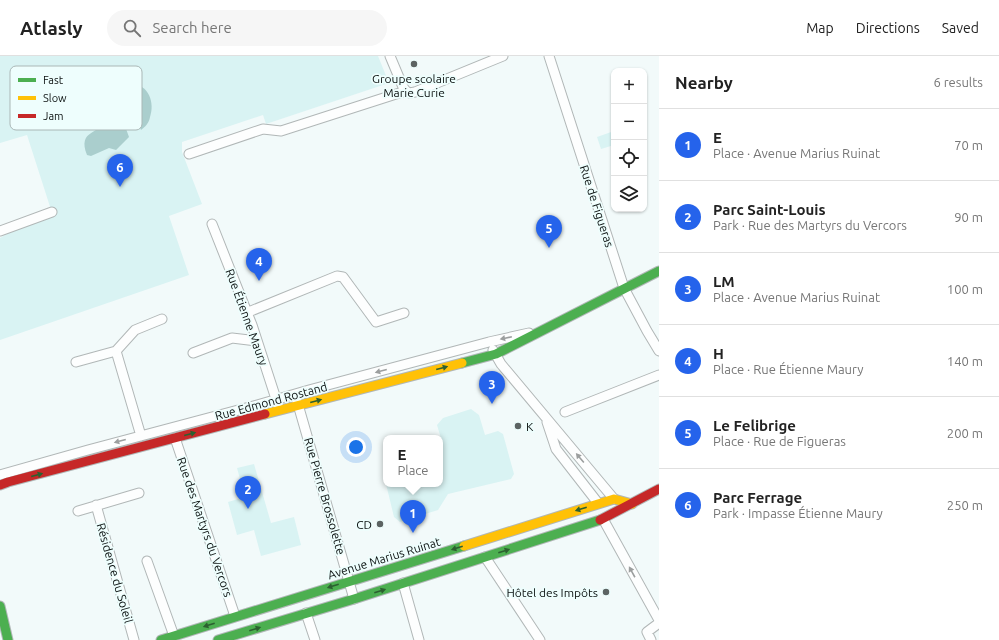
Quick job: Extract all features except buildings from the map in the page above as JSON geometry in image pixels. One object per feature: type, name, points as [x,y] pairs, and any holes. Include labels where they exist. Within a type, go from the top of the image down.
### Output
[{"type":"street","points":[[390,56],[406,92]]},
{"type":"street","points":[[189,154],[263,128],[281,132],[406,92],[416,92],[503,56]]},
{"type":"street","name":"Rue de Figueras","points":[[549,56],[624,288],[659,351]]},
{"type":"street","points":[[0,231],[52,212]]},
{"type":"street","name":"Rue Étienne Maury","points":[[212,224],[252,325],[280,411]]},
{"type":"street","name":"Rue Edmond Rostand","points":[[0,485],[496,354],[659,271]]},
{"type":"street","points":[[246,313],[337,276],[343,277],[376,322],[404,313]]},
{"type":"street","points":[[76,362],[116,351],[135,330],[162,319]]},
{"type":"street","name":"Rue Edmond Rostand","points":[[0,476],[276,399],[489,342],[544,330]]},
{"type":"street","points":[[193,353],[232,338],[257,341]]},
{"type":"street","points":[[489,342],[501,364],[614,498],[632,504]]},
{"type":"street","points":[[116,351],[141,436]]},
{"type":"street","points":[[565,412],[659,375]]},
{"type":"street","name":"Rue Pierre Brossolette","points":[[295,394],[354,599]]},
{"type":"street","points":[[546,417],[556,449],[598,503]]},
{"type":"street","name":"Rue des Martyrs du Vercors","points":[[175,438],[235,616]]},
{"type":"street","points":[[218,640],[354,599],[603,519],[659,489]]},
{"type":"street","points":[[78,511],[139,493]]},
{"type":"street","name":"Avenue Marius Ruinat","points":[[161,640],[614,498]]},
{"type":"street","name":"Résidence du Soleil","points":[[96,505],[134,640]]},
{"type":"street","points":[[603,519],[659,621],[647,632],[651,640]]},
{"type":"street","points":[[485,557],[540,640]]},
{"type":"street","points":[[147,561],[174,636]]},
{"type":"street","points":[[403,583],[419,640]]},
{"type":"street","points":[[0,606],[8,640]]},
{"type":"street","points":[[306,613],[315,640]]},
{"type":"shaded area","points":[[0,56],[378,56],[389,83],[266,124],[263,115],[182,142],[182,152],[202,204],[169,216],[189,275],[0,340],[0,238],[14,230],[53,216],[27,135],[0,143]]},
{"type":"shaded area","points":[[142,87],[149,95],[152,106],[147,125],[142,129]]},
{"type":"shaded area","points":[[96,130],[126,130],[129,137],[116,150],[109,148],[91,156],[87,155],[85,141],[87,136]]},
{"type":"shaded area","points":[[611,132],[611,146],[601,149],[597,137]]},
{"type":"shaded area","points":[[471,409],[479,415],[485,435],[498,431],[503,434],[514,474],[511,479],[448,494],[438,510],[400,522],[394,517],[387,487],[443,487],[443,435],[440,435],[437,425],[443,418]]},
{"type":"shaded area","points":[[254,464],[271,523],[294,517],[301,545],[261,556],[254,530],[237,535],[228,502],[245,497],[237,468]]},
{"type":"traffic: fast","points":[[462,363],[496,354],[659,271]]},
{"type":"traffic: fast","points":[[218,640],[354,599],[600,520]]},
{"type":"traffic: fast","points":[[161,640],[464,546]]},
{"type":"traffic: fast","points":[[0,606],[8,640]]},
{"type":"traffic: slow","points":[[265,414],[462,363]]},
{"type":"traffic: slow","points":[[464,546],[614,499],[632,504]]},
{"type":"traffic: jam","points":[[0,485],[265,414]]},
{"type":"traffic: jam","points":[[600,520],[659,489]]},
{"type":"place","name":"Groupe scolaire Marie Curie","points":[[414,64]]},
{"type":"place","name":"Parc Ferrage","points":[[120,187]]},
{"type":"place","name":"Le Felibrige","points":[[549,248]]},
{"type":"place","name":"H","points":[[259,281]]},
{"type":"place","name":"LM","points":[[492,404]]},
{"type":"place","name":"K","points":[[518,426]]},
{"type":"place","name":"Parc Saint-Louis","points":[[248,509]]},
{"type":"place","name":"CD","points":[[380,524]]},
{"type":"place","name":"E","points":[[413,533]]},
{"type":"place","name":"Hôtel des Impôts","points":[[606,592]]}]
